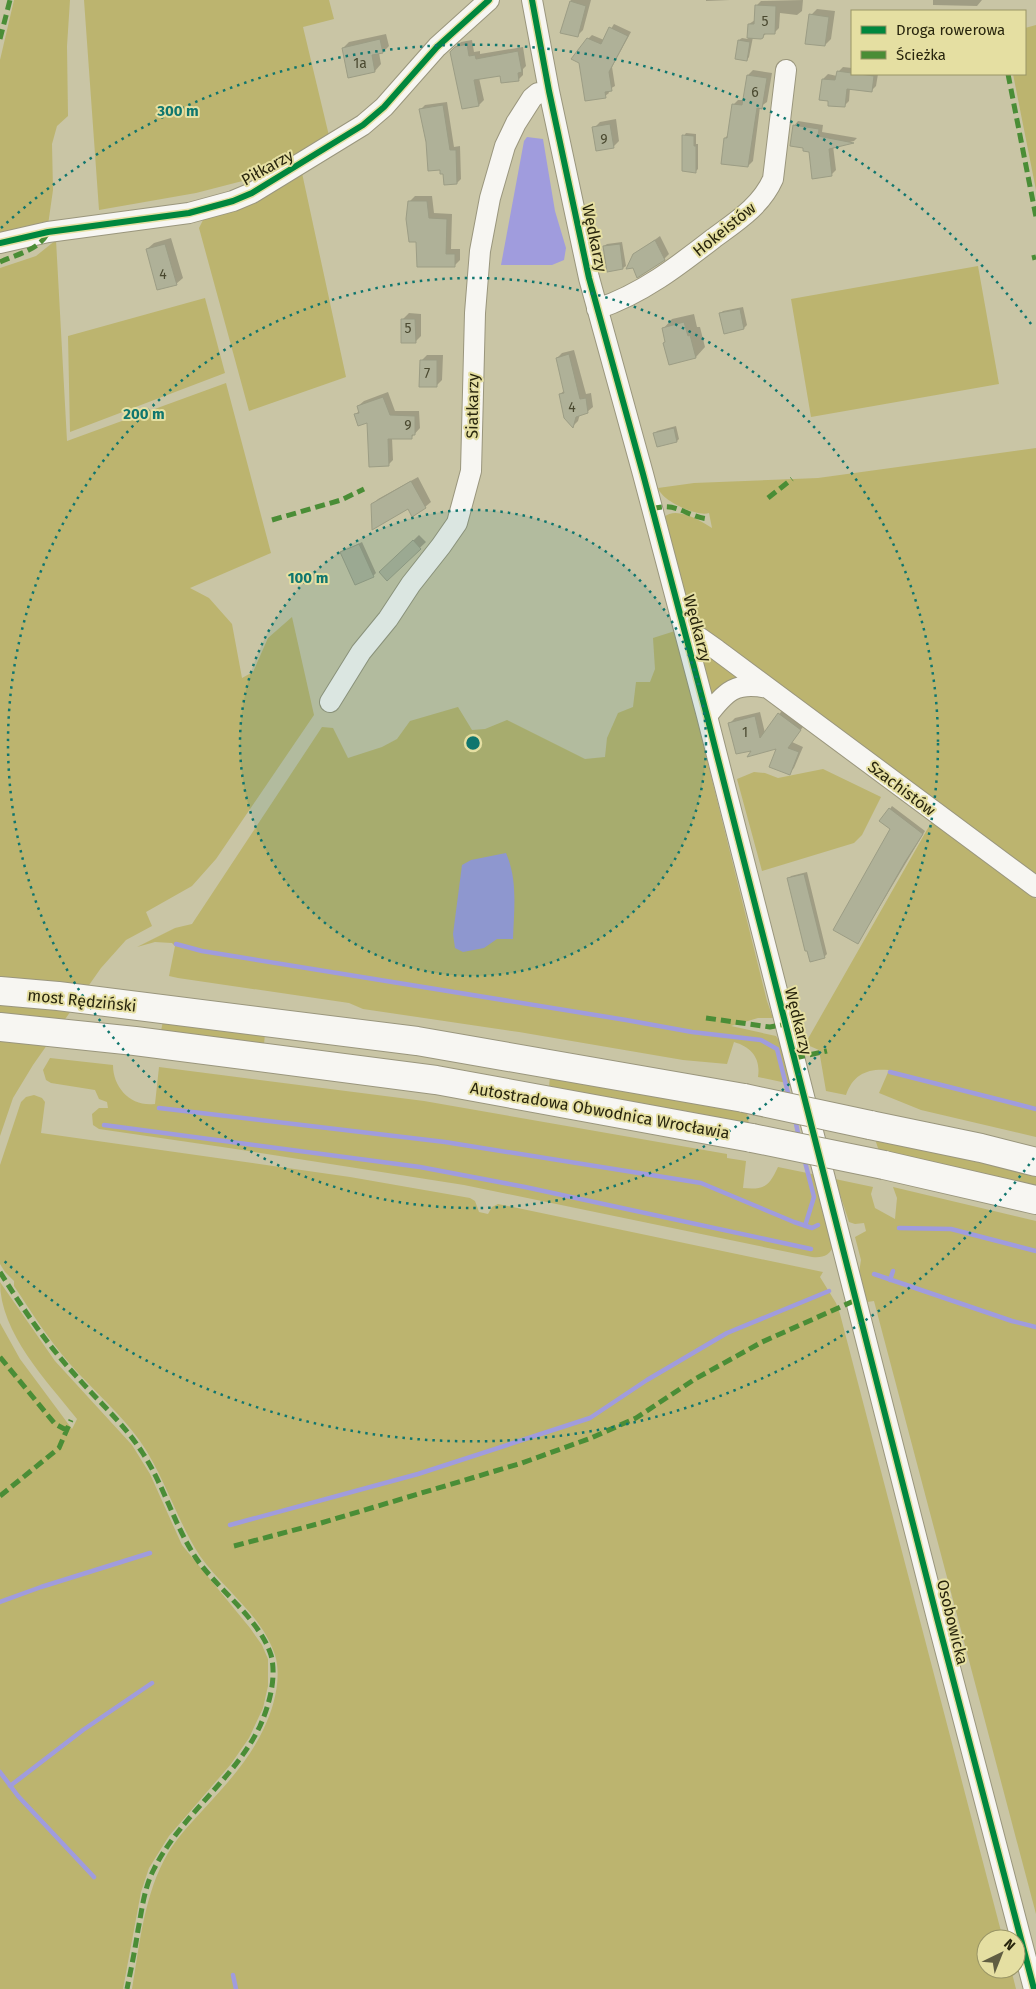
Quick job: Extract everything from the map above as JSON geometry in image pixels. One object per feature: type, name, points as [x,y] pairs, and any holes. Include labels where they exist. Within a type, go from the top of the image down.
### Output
[{"type":"highway","name":"most Rędziński","points":[[0,991],[164,1009],[417,1041],[744,1098],[981,1148],[1036,1162]]},
{"type":"highway","name":"Autostradowa Obwodnica Wrocławia","points":[[0,1027],[160,1044],[436,1080],[752,1138],[884,1165],[1036,1200]]},
{"type":"street","name":"Piłkarzy","points":[[0,243],[48,232],[189,213],[252,193],[363,125],[384,107],[437,47],[489,0]]},
{"type":"street","name":"Wędkarzy","points":[[532,0],[549,92],[597,308],[625,404],[707,716],[847,1262]]},
{"type":"street","name":"Hokeistów","points":[[597,308],[609,305],[651,285],[669,273],[756,205],[767,192],[773,179],[786,70]]},
{"type":"street","name":"Siatkarzy","points":[[330,702],[361,652],[388,619],[411,584],[457,523],[471,471],[475,313],[480,251],[490,198],[506,146],[516,123],[532,98],[538,94],[549,92]]},
{"type":"street","name":"Szachistów","points":[[685,633],[700,638],[1036,887]]},
{"type":"street","points":[[707,716],[724,695],[734,688],[748,685],[768,688]]},
{"type":"street","name":"Osobowicka","points":[[847,1262],[1034,1989]]},
{"type":"shaded area","points":[[14,0],[70,0],[67,46],[68,116],[57,126],[52,144],[53,190],[48,225],[0,234],[0,60]]},
{"type":"shaded area","points":[[84,0],[329,0],[334,19],[303,27],[330,140],[258,177],[196,193],[99,210]]},
{"type":"shaded area","points":[[1036,25],[1036,190],[1013,75],[1026,75],[1026,28]]},
{"type":"shaded area","points":[[527,137],[543,139],[555,211],[566,248],[564,260],[552,265],[501,265],[524,141]]},
{"type":"shaded area","points":[[302,173],[346,377],[249,411],[199,228],[204,218]]},
{"type":"shaded area","points":[[56,240],[67,441],[226,383],[271,553],[190,588],[209,598],[232,624],[242,678],[253,672],[268,638],[292,617],[314,715],[216,859],[192,886],[146,912],[152,926],[126,940],[101,968],[33,1065],[13,1098],[0,1136],[0,268],[36,256]]},
{"type":"shaded area","points":[[978,266],[999,384],[811,417],[791,299]]},
{"type":"shaded area","points":[[205,298],[225,373],[70,432],[68,336]]},
{"type":"shaded area","points":[[1036,448],[1036,878],[703,634],[688,610],[682,595],[664,517],[675,513],[688,515],[712,528],[709,513],[697,513],[680,507],[666,498],[658,488],[694,483],[818,478]]},
{"type":"shaded area","points":[[675,631],[767,1001],[773,1018],[758,1018],[731,1026],[776,1036],[783,1047],[791,1084],[758,1077],[758,1064],[754,1054],[734,1042],[727,1064],[683,1060],[519,1032],[363,1009],[349,1003],[178,978],[169,976],[175,946],[172,943],[155,942],[137,947],[175,928],[192,924],[322,727],[333,728],[348,758],[382,747],[397,739],[410,721],[458,707],[472,730],[485,729],[507,720],[585,759],[605,757],[607,738],[618,713],[633,707],[636,682],[650,682],[655,669],[653,638]]},
{"type":"shaded area","points":[[703,649],[740,676],[711,695],[700,650]]},
{"type":"shaded area","points":[[823,769],[881,797],[862,835],[854,843],[762,871],[737,779],[754,772],[765,773],[778,778]]},
{"type":"shaded area","points":[[932,821],[1036,899],[1036,1137],[921,1110],[879,1093],[889,1070],[874,1070],[862,1074],[853,1082],[846,1095],[826,1091],[819,1050],[805,1044]]},
{"type":"shaded area","points":[[506,853],[514,884],[513,939],[497,939],[484,948],[463,952],[455,948],[453,934],[462,865],[471,860]]},
{"type":"shaded area","points":[[163,1021],[265,1034],[264,1044],[161,1031]]},
{"type":"shaded area","points":[[50,1058],[113,1065],[116,1081],[125,1094],[131,1099],[146,1104],[155,1104],[159,1067],[424,1101],[727,1154],[727,1158],[746,1161],[743,1188],[756,1188],[769,1183],[778,1167],[817,1175],[834,1244],[826,1255],[812,1257],[464,1185],[99,1129],[93,1125],[92,1114],[99,1108],[108,1108],[107,1102],[99,1099],[95,1090],[51,1083],[46,1080],[43,1070]]},
{"type":"shaded area","points":[[550,1076],[747,1112],[749,1124],[549,1087]]},
{"type":"shaded area","points":[[34,1095],[42,1098],[45,1102],[41,1133],[350,1177],[470,1198],[475,1201],[479,1212],[488,1214],[492,1207],[498,1204],[823,1272],[820,1277],[836,1303],[840,1314],[1000,1929],[976,1929],[976,1979],[1014,1979],[1016,1989],[132,1989],[144,1919],[153,1885],[160,1869],[175,1842],[252,1751],[268,1720],[274,1702],[278,1673],[277,1664],[269,1641],[261,1627],[200,1556],[157,1469],[140,1441],[124,1421],[62,1355],[14,1286],[14,1281],[0,1264],[0,1165],[21,1102],[26,1097]]},
{"type":"shaded area","points":[[875,1139],[1036,1175],[1036,1187],[879,1151]]},
{"type":"shaded area","points":[[835,1179],[873,1187],[871,1194],[875,1208],[895,1219],[897,1198],[893,1187],[1036,1221],[1036,1914],[874,1301],[867,1302],[858,1279],[861,1260],[855,1237],[866,1231],[864,1223],[855,1224],[849,1222]]},
{"type":"shaded area","points":[[0,1282],[55,1361],[132,1445],[150,1474],[182,1545],[250,1628],[262,1645],[268,1659],[268,1686],[263,1708],[249,1738],[231,1764],[169,1836],[149,1868],[141,1892],[123,1989],[0,1989],[0,1323],[20,1359],[72,1429],[77,1419],[39,1372],[16,1338],[2,1301]]},
{"type":"building","points":[[570,1],[586,6],[578,37],[560,33]]},
{"type":"building","points":[[755,5],[776,6],[775,34],[764,34],[761,39],[747,38],[748,24],[754,24]]},
{"type":"building","points":[[809,14],[829,17],[825,46],[805,44]]},
{"type":"building","points":[[609,27],[628,36],[609,72],[612,91],[605,92],[606,98],[585,101],[579,63],[571,59],[587,38],[601,44]]},
{"type":"building","points":[[380,39],[383,53],[372,55],[375,72],[348,78],[342,48]]},
{"type":"building","points":[[738,40],[750,42],[747,61],[735,59]]},
{"type":"building","points":[[467,44],[469,56],[475,55],[476,59],[518,51],[522,72],[518,73],[519,81],[501,83],[500,76],[474,80],[479,106],[462,109],[450,52],[455,47]]},
{"type":"building","points":[[837,71],[851,73],[851,75],[874,76],[872,92],[847,89],[845,107],[828,106],[828,101],[819,100],[822,79],[835,80]]},
{"type":"building","points":[[747,75],[767,78],[762,109],[757,108],[748,167],[721,164],[724,138],[727,138],[732,104],[742,105]]},
{"type":"building","points":[[443,105],[450,150],[456,150],[457,184],[444,185],[443,174],[440,174],[440,170],[428,171],[426,142],[419,109]]},
{"type":"building","points":[[610,124],[614,148],[596,151],[592,127]]},
{"type":"building","points":[[793,125],[819,129],[818,136],[854,143],[829,149],[832,176],[812,179],[809,152],[803,151],[803,148],[790,146]]},
{"type":"building","points":[[682,135],[694,136],[696,173],[682,171]]},
{"type":"building","points":[[408,201],[427,201],[429,218],[447,219],[446,254],[455,254],[455,267],[417,267],[416,242],[409,242],[406,219]]},
{"type":"building","points":[[655,240],[665,260],[637,278],[633,268],[626,269],[633,254]]},
{"type":"building","points":[[165,244],[177,285],[157,290],[146,249]]},
{"type":"building","points":[[620,244],[623,269],[607,272],[603,246]]},
{"type":"building","points":[[740,309],[744,329],[724,334],[719,313]]},
{"type":"building","points":[[401,319],[415,319],[416,343],[401,343]]},
{"type":"building","points":[[684,322],[688,336],[690,335],[696,358],[669,365],[663,343],[665,342],[662,328]]},
{"type":"building","points":[[569,354],[580,399],[586,398],[588,413],[576,417],[573,428],[564,418],[559,394],[564,393],[556,358]]},
{"type":"building","points":[[420,360],[437,360],[437,387],[419,387]]},
{"type":"building","points":[[383,397],[390,415],[415,416],[415,435],[412,435],[412,439],[388,439],[389,466],[369,467],[367,423],[358,426],[354,414],[359,413],[357,406]]},
{"type":"building","points":[[674,428],[677,442],[657,447],[653,433]]},
{"type":"building","points":[[411,481],[426,508],[412,517],[408,509],[372,530],[371,504]]},
{"type":"building","points":[[413,540],[421,549],[387,581],[379,572]]},
{"type":"building","points":[[359,544],[374,577],[355,585],[340,552]]},
{"type":"building","points":[[778,713],[801,730],[788,748],[799,752],[790,775],[769,767],[776,749],[747,757],[751,751],[736,754],[728,723],[755,716],[760,738]]},
{"type":"building","points":[[889,808],[923,834],[858,944],[833,930],[890,829],[879,821]]},
{"type":"building","points":[[804,874],[825,958],[810,962],[807,951],[805,951],[787,878]]},
{"type":"waterway","points":[[176,944],[202,951],[692,1032],[761,1040],[777,1049],[789,1097]]},
{"type":"waterway","points":[[890,1072],[1036,1109]]},
{"type":"waterway","points":[[159,1108],[445,1142],[701,1183],[794,1222],[812,1228],[818,1225]]},
{"type":"waterway","points":[[795,1119],[799,1138]]},
{"type":"waterway","points":[[104,1125],[420,1167],[525,1187],[811,1249]]},
{"type":"waterway","points":[[804,1158],[814,1197],[805,1226]]},
{"type":"waterway","points":[[899,1228],[951,1229],[1036,1251]]},
{"type":"waterway","points":[[890,1280],[893,1271]]},
{"type":"waterway","points":[[874,1274],[1012,1321],[1036,1327]]},
{"type":"waterway","points":[[230,1525],[418,1474],[590,1418],[647,1380],[727,1333],[829,1291]]},
{"type":"waterway","points":[[0,1602],[41,1587],[150,1553]]},
{"type":"waterway","points":[[10,1786],[83,1730],[152,1683]]},
{"type":"waterway","points":[[0,1772],[18,1796],[94,1877]]},
{"type":"waterway","points":[[233,1975],[236,1989]]},
{"type":"marked path","points":[[0,39],[10,0]]},
{"type":"marked path","points":[[1008,75],[1036,217]]},
{"type":"marked path","points":[[0,262],[34,247],[40,243],[48,232]]},
{"type":"marked path","points":[[1032,258],[1036,257]]},
{"type":"marked path","points":[[768,498],[792,479]]},
{"type":"marked path","points":[[272,520],[341,500],[364,489]]},
{"type":"marked path","points":[[652,509],[661,507],[675,508],[701,518],[709,519]]},
{"type":"marked path","points":[[706,1018],[770,1027],[786,1024]]},
{"type":"marked path","points":[[795,1058],[827,1051]]},
{"type":"marked path","points":[[0,1272],[56,1353],[135,1442],[157,1478],[181,1532],[196,1558],[248,1616],[265,1642],[273,1664],[273,1682],[269,1701],[260,1726],[249,1745],[222,1781],[178,1831],[154,1869],[144,1899],[127,1989]]},
{"type":"marked path","points":[[234,1546],[321,1523],[522,1463],[591,1438],[636,1418],[695,1379],[762,1342],[856,1300]]},
{"type":"marked path","points":[[0,1357],[55,1424],[68,1431]]},
{"type":"marked path","points":[[0,1496],[59,1448],[71,1420]]},
{"type":"cycle path","points":[[0,243],[48,232],[189,213],[233,201],[252,193],[363,125],[384,107],[437,47],[489,0]]},
{"type":"cycle path","points":[[532,0],[549,91],[589,278],[707,716],[938,1622],[1034,1989]]}]
